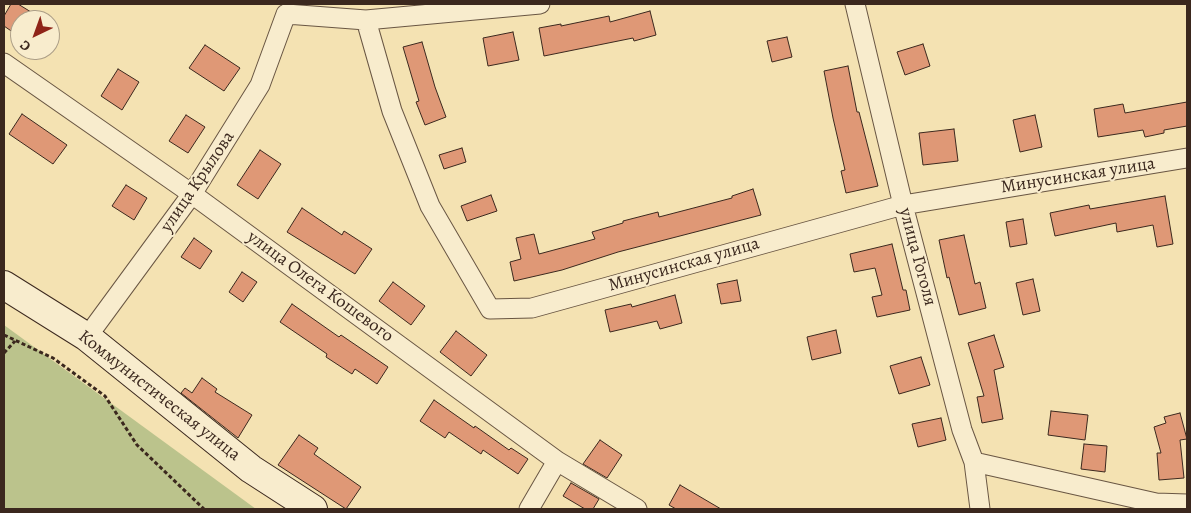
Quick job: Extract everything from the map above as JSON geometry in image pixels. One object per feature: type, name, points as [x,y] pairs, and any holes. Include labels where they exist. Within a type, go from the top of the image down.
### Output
[{"type":"street","points":[[285,9],[366,20],[540,4]]},
{"type":"street","name":"улица Гоголя","points":[[855,4],[903,204],[962,430],[974,462],[980,509]]},
{"type":"street","name":"улица Крылова","points":[[88,337],[192,194],[260,85],[285,9]]},
{"type":"street","name":"Минусинская улица","points":[[366,20],[392,112],[430,206],[490,309],[532,308],[903,204],[1187,158]]},
{"type":"street","name":"улица Олега Кошевого","points":[[4,62],[192,194],[557,461],[637,509]]},
{"type":"street","name":"Коммунистическая улица","points":[[4,286],[88,337],[251,469],[313,509]]},
{"type":"street","points":[[529,509],[557,461]]},
{"type":"street","points":[[974,462],[1156,503],[1187,504]]},
{"type":"path","points":[[4,335],[53,358],[105,396],[137,445],[204,509]]},
{"type":"path","points":[[4,353],[15,341]]},
{"type":"green space","points":[[4,325],[256,509],[4,509]]},
{"type":"building","points":[[11,4],[18,4],[28,10],[10,10],[10,30],[4,26],[4,16]]},
{"type":"building","points":[[650,11],[656,35],[634,41],[633,38],[544,56],[539,28],[561,24],[561,26],[609,16],[610,22]]},
{"type":"building","points":[[513,32],[519,60],[488,66],[483,38]]},
{"type":"building","points":[[787,37],[792,57],[772,62],[767,41]]},
{"type":"building","points":[[422,42],[446,117],[425,125],[416,102],[419,101],[403,47]]},
{"type":"building","points":[[923,44],[930,66],[905,75],[897,52]]},
{"type":"building","points":[[205,45],[240,68],[224,91],[189,68]]},
{"type":"building","points":[[848,66],[857,112],[859,112],[878,186],[846,193],[841,171],[845,170],[824,71]]},
{"type":"building","points":[[118,69],[139,82],[122,110],[101,96]]},
{"type":"building","points":[[1187,102],[1187,126],[1164,130],[1164,133],[1145,137],[1143,130],[1098,137],[1094,109],[1123,104],[1125,113]]},
{"type":"building","points":[[22,114],[67,145],[53,164],[9,134]]},
{"type":"building","points":[[186,115],[205,127],[188,153],[169,141]]},
{"type":"building","points":[[1035,115],[1042,147],[1020,152],[1013,120]]},
{"type":"building","points":[[954,129],[958,161],[923,165],[919,133]]},
{"type":"building","points":[[462,148],[466,162],[444,169],[439,155]]},
{"type":"building","points":[[260,150],[281,164],[258,199],[237,185]]},
{"type":"building","points":[[126,185],[147,198],[134,220],[112,206]]},
{"type":"building","points":[[753,189],[761,215],[618,252],[562,270],[514,281],[510,262],[521,259],[516,238],[534,234],[539,254],[595,239],[592,232],[623,223],[623,221],[658,212],[659,217],[732,198],[732,196]]},
{"type":"building","points":[[491,195],[497,211],[467,221],[461,206]]},
{"type":"building","points":[[1165,196],[1173,244],[1157,247],[1153,225],[1117,232],[1116,223],[1055,236],[1050,213],[1089,205],[1090,209]]},
{"type":"building","points":[[302,208],[342,235],[344,231],[372,249],[355,274],[287,232]]},
{"type":"building","points":[[1023,219],[1027,244],[1010,247],[1006,222]]},
{"type":"building","points":[[964,235],[975,284],[980,282],[986,308],[959,315],[949,277],[947,278],[939,240]]},
{"type":"building","points":[[194,238],[212,251],[200,269],[181,257]]},
{"type":"building","points":[[892,244],[910,310],[877,317],[872,297],[882,295],[875,268],[854,272],[850,254]]},
{"type":"building","points":[[242,272],[257,282],[243,302],[229,292]]},
{"type":"building","points":[[1033,279],[1040,311],[1023,315],[1016,283]]},
{"type":"building","points":[[737,280],[741,301],[721,304],[717,284]]},
{"type":"building","points":[[393,282],[425,306],[411,325],[379,301]]},
{"type":"building","points":[[675,295],[682,323],[660,329],[657,321],[610,332],[605,310],[631,304],[632,307]]},
{"type":"building","points":[[292,304],[339,337],[341,335],[388,367],[377,384],[355,369],[352,374],[326,357],[327,354],[280,322]]},
{"type":"building","points":[[836,330],[841,353],[812,360],[807,337]]},
{"type":"building","points":[[456,331],[487,355],[471,376],[440,352]]},
{"type":"building","points":[[994,335],[1004,367],[994,370],[1003,419],[982,423],[977,397],[984,396],[968,343]]},
{"type":"building","points":[[921,357],[930,385],[899,394],[890,366]]},
{"type":"building","points":[[202,378],[217,389],[215,392],[252,415],[238,438],[181,393],[185,388],[192,393]]},
{"type":"building","points":[[434,400],[509,450],[511,448],[528,459],[518,474],[483,450],[481,454],[449,432],[445,438],[420,421]]},
{"type":"building","points":[[1051,411],[1088,415],[1085,440],[1048,435]]},
{"type":"building","points":[[1180,413],[1187,439],[1180,440],[1184,478],[1159,480],[1157,453],[1161,453],[1154,427],[1166,423],[1164,417]]},
{"type":"building","points":[[941,418],[946,440],[918,447],[912,424]]},
{"type":"building","points":[[299,435],[318,448],[314,454],[361,487],[346,509],[278,465]]},
{"type":"building","points":[[600,440],[622,455],[607,478],[583,464]]},
{"type":"building","points":[[1084,444],[1107,446],[1105,472],[1081,469]]},
{"type":"building","points":[[571,483],[599,499],[593,509],[585,509],[563,496]]},
{"type":"building","points":[[680,485],[721,509],[676,509],[669,505]]}]
